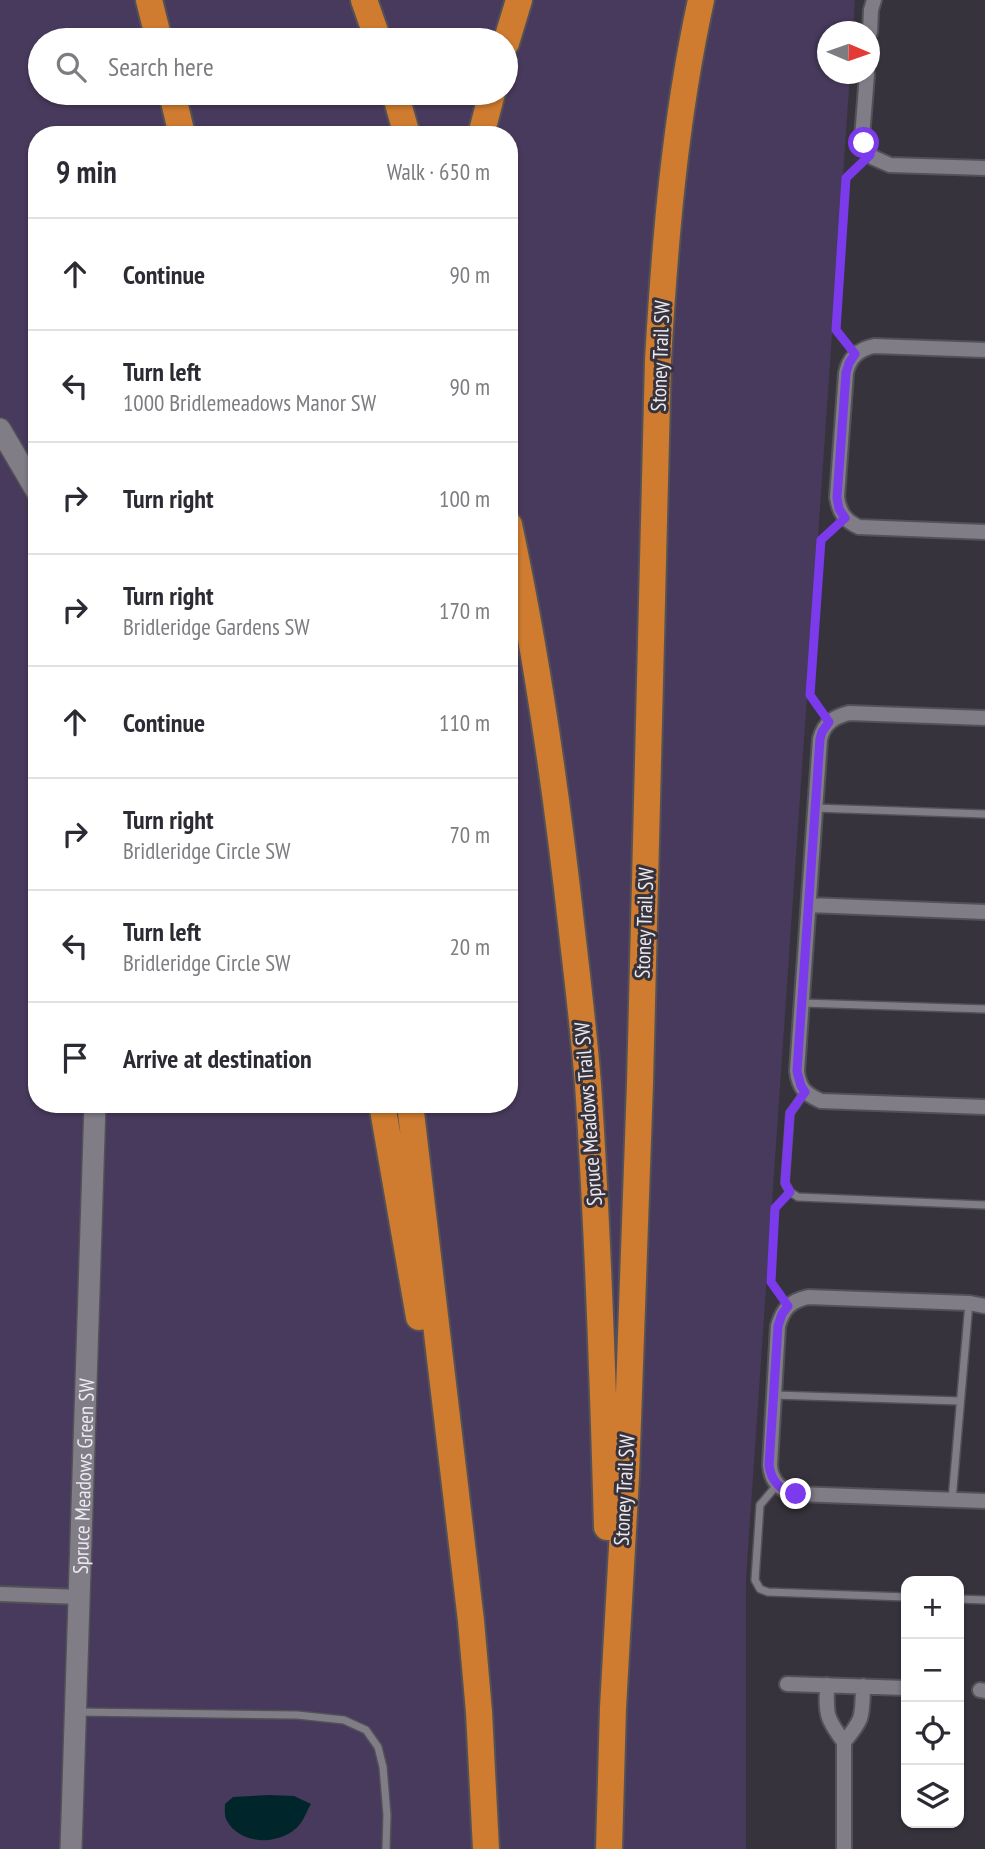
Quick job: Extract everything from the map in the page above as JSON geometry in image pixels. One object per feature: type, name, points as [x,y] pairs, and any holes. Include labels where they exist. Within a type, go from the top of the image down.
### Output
[{"type":"highway","points":[[149,0],[156,28]]},
{"type":"highway","points":[[363,0],[374,28]]},
{"type":"highway","points":[[511,28],[519,0]]},
{"type":"highway","name":"Stoney Trail SW","points":[[609,1849],[640,1083],[658,360],[671,183],[681,108],[701,0]]},
{"type":"highway","points":[[175,105],[180,126]]},
{"type":"highway","points":[[398,105],[404,126]]},
{"type":"highway","points":[[483,126],[489,105]]},
{"type":"highway","name":"Spruce Meadows Trail SW","points":[[518,566],[554,783],[587,1082],[600,1302],[613,1708]]},
{"type":"highway","points":[[384,1113],[430,1377],[450,1451]]},
{"type":"highway","points":[[411,1113],[471,1621],[480,1712],[486,1849]]},
{"type":"street","points":[[870,21],[874,0]]},
{"type":"street","points":[[866,84],[862,138],[870,155],[878,161],[890,165],[985,167]]},
{"type":"street","points":[[985,350],[874,346],[855,354],[846,373],[837,498],[839,509],[845,518],[853,525],[863,528],[985,532]]},
{"type":"street","points":[[0,429],[28,477]]},
{"type":"street","points":[[985,718],[849,713],[829,722],[822,732],[797,1071],[805,1092],[821,1101],[985,1107]]},
{"type":"street","points":[[809,905],[985,912]]},
{"type":"street","name":"Spruce Meadows Green SW","points":[[71,1849],[95,1113]]},
{"type":"street","points":[[985,1306],[969,1303],[808,1297],[798,1299],[788,1306],[778,1326],[769,1465],[777,1485],[796,1494],[985,1501]]},
{"type":"street","points":[[0,1594],[80,1597]]},
{"type":"street","points":[[787,1684],[901,1688]]},
{"type":"street","points":[[827,1685],[826,1713],[830,1724],[844,1742],[844,1849]]},
{"type":"street","points":[[844,1742],[862,1717],[863,1686]]},
{"type":"lane","points":[[815,808],[985,814]]},
{"type":"lane","points":[[802,1003],[985,1009]]},
{"type":"lane","points":[[805,1092],[790,1113],[785,1183],[790,1192],[803,1198],[985,1205]]},
{"type":"lane","points":[[952,1500],[969,1303]]},
{"type":"lane","points":[[774,1395],[960,1401]]},
{"type":"lane","points":[[777,1485],[760,1505],[755,1580],[760,1589],[768,1592],[901,1597]]},
{"type":"lane","points":[[964,1599],[985,1600]]},
{"type":"lane","points":[[76,1712],[296,1715],[344,1720],[366,1730],[378,1746],[383,1767],[387,1815],[386,1849]]},
{"type":"path","points":[[855,354],[836,330],[846,178],[870,155]]},
{"type":"path","points":[[829,722],[810,695],[821,540],[845,518]]},
{"type":"path","points":[[788,1306],[771,1282],[775,1208],[790,1192]]},
{"type":"shaded area","points":[[0,0],[855,0],[854,21],[817,21],[817,84],[849,84],[746,1578],[746,1849],[0,1849]]},
{"type":"water","points":[[294,1796],[311,1804],[302,1822],[283,1836],[252,1839],[233,1829],[225,1815],[225,1804],[233,1797]]},
{"type":"route","points":[[796,1494],[785,1491],[775,1482],[769,1465],[778,1326],[788,1306],[771,1282],[775,1208],[790,1192],[785,1183],[790,1113],[805,1092],[797,1071],[820,739],[829,722],[810,695],[821,540],[845,518],[839,509],[837,498],[846,373],[855,354],[836,330],[846,178],[870,155],[864,143]]}]
